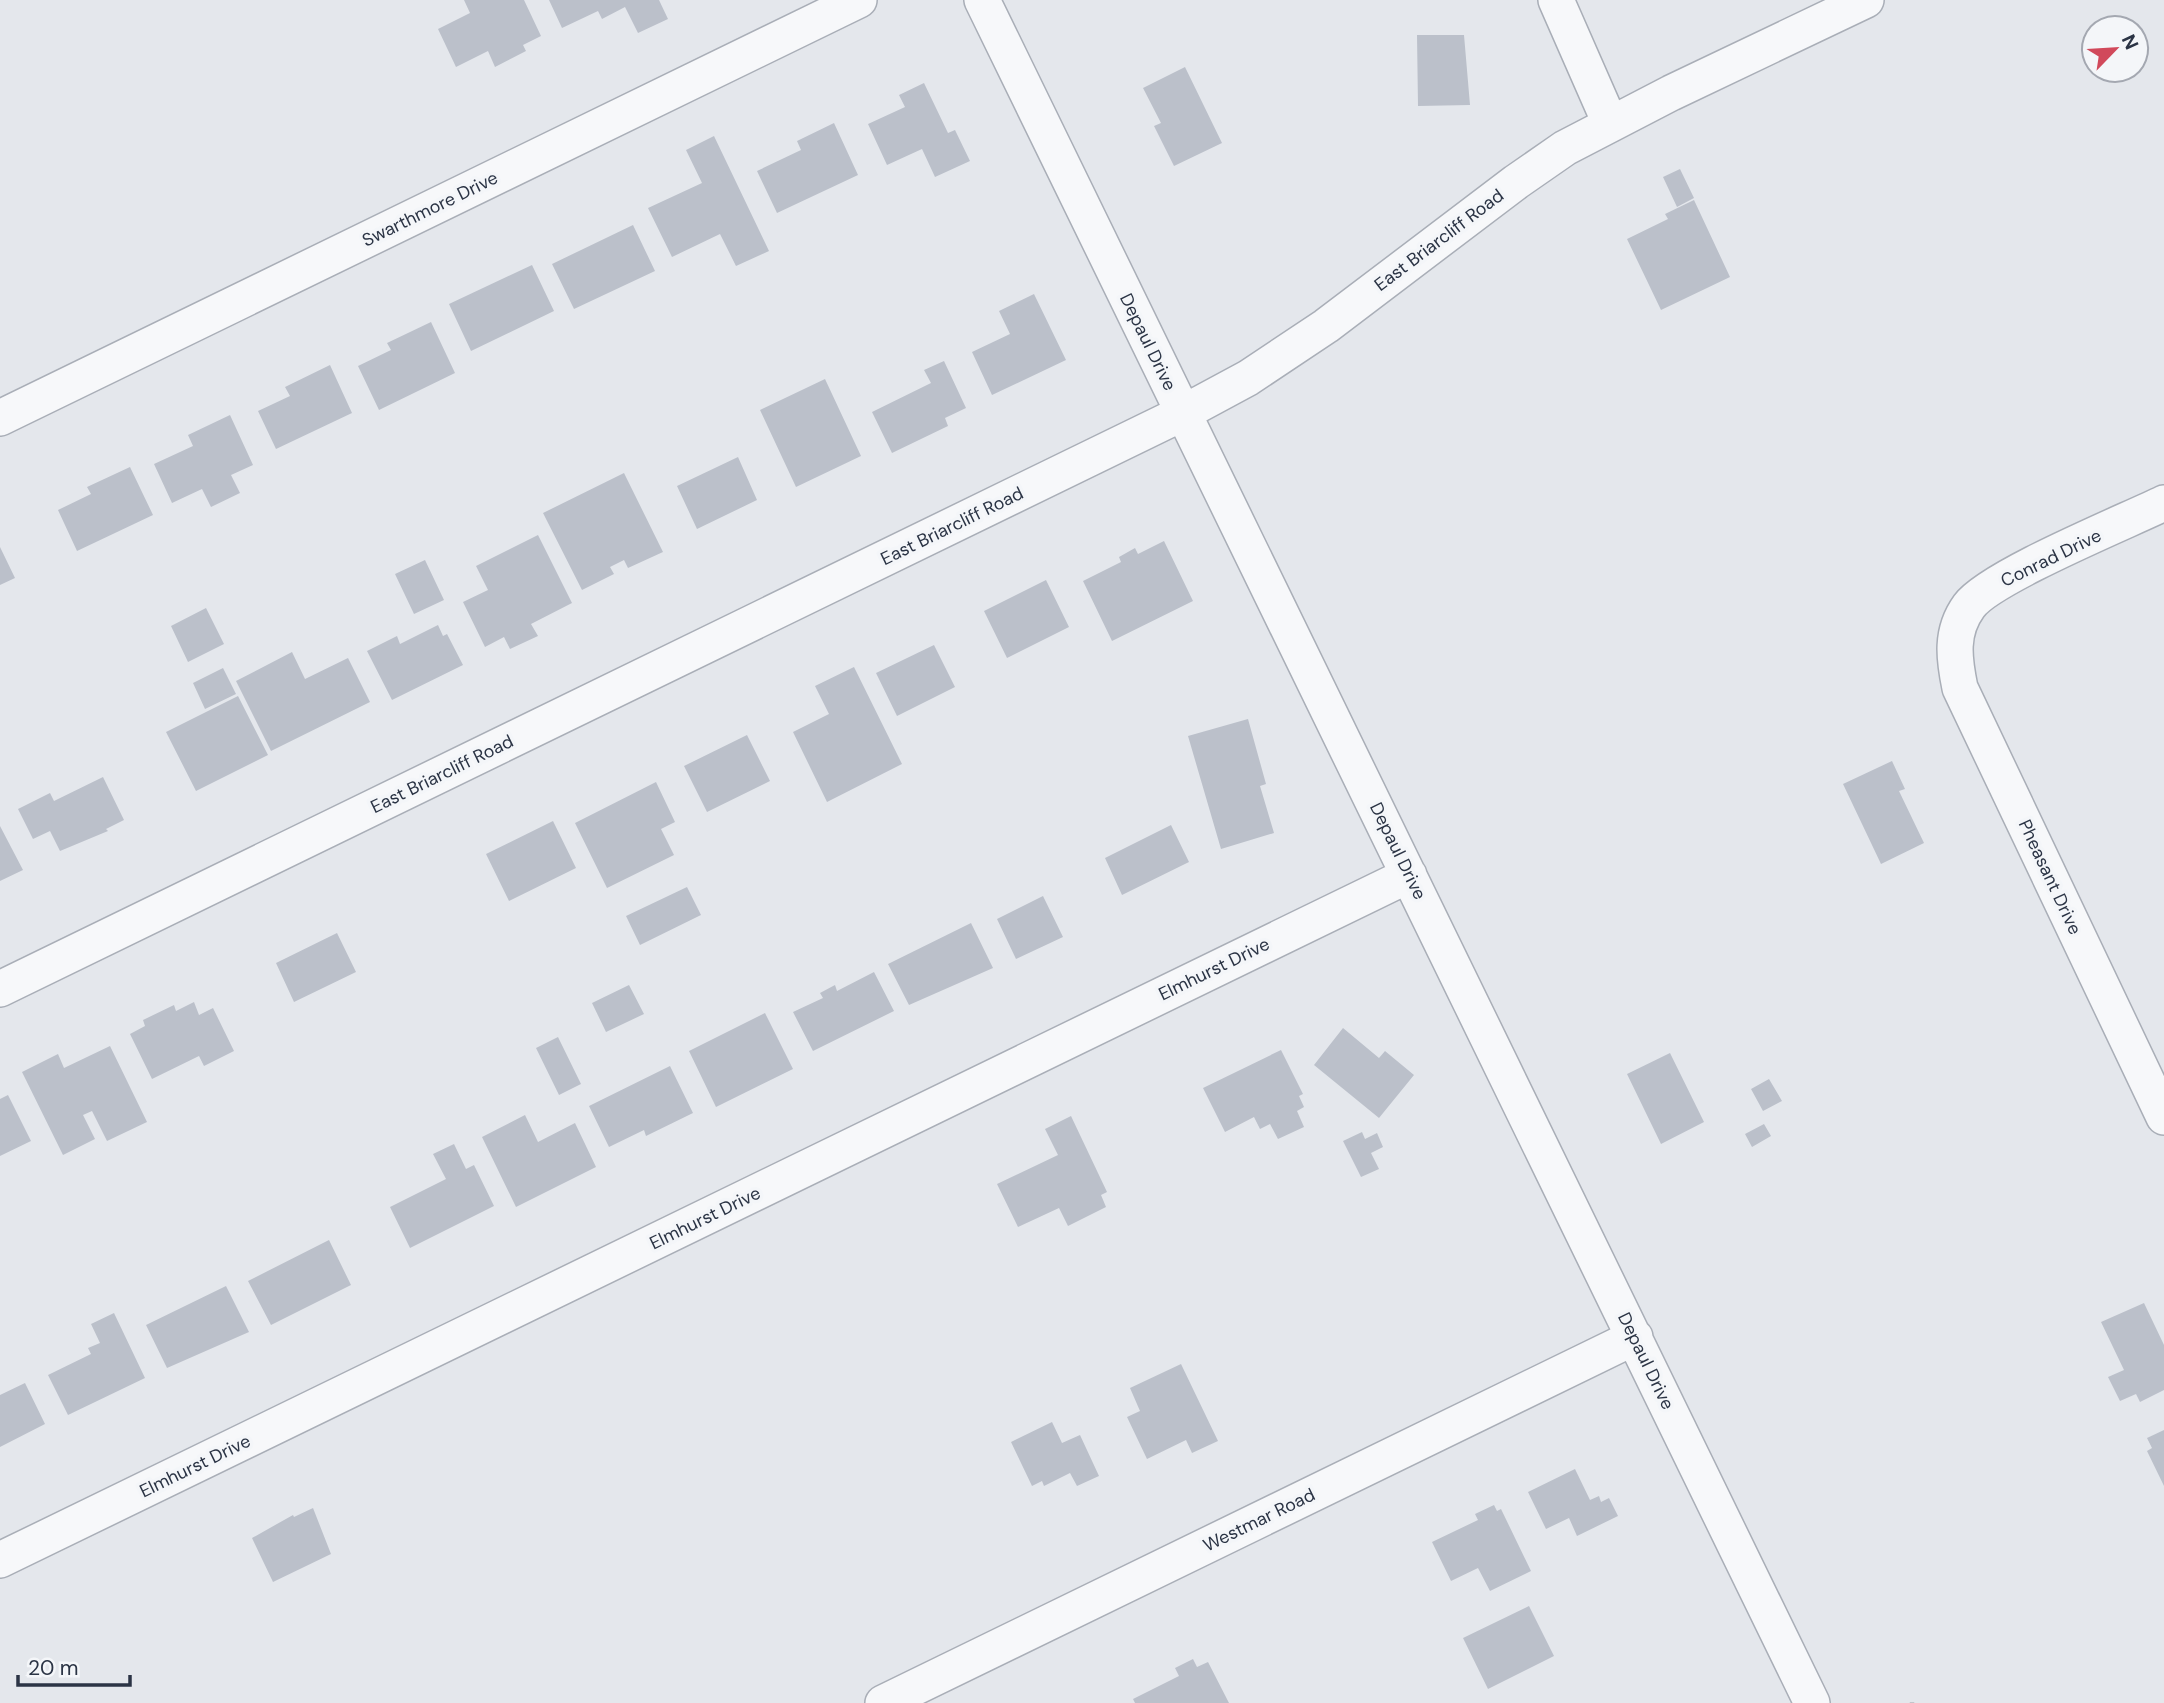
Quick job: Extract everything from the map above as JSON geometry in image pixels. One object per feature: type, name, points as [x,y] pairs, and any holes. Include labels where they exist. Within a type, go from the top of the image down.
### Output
[{"type":"street","name":"Swarthmore Drive","points":[[0,418],[859,0]]},
{"type":"street","name":"Depaul Drive","points":[[982,0],[1812,1703]]},
{"type":"street","points":[[1556,0],[1609,123]]},
{"type":"street","name":"East Briarcliff Road","points":[[0,989],[1248,379],[1326,326],[1516,181],[1609,123],[1866,0]]},
{"type":"street","name":"Conrad Drive","points":[[1956,633],[1970,605],[1998,583],[2164,503]]},
{"type":"street","name":"Pheasant Drive","points":[[1956,633],[1954,659],[1960,688],[2164,1117]]},
{"type":"street","name":"Elmhurst Drive","points":[[0,1560],[1409,875]]},
{"type":"street","name":"Westmar Road","points":[[883,1703],[1634,1337]]},
{"type":"building","points":[[464,0],[524,0],[541,36],[523,45],[526,51],[495,67],[488,51],[456,67],[438,29],[470,13]]},
{"type":"building","points":[[549,0],[659,0],[668,19],[638,33],[625,7],[602,19],[598,11],[562,28]]},
{"type":"building","points":[[1417,35],[1464,35],[1470,105],[1418,106]]},
{"type":"building","points":[[1185,67],[1222,143],[1174,166],[1154,126],[1161,123],[1143,88]]},
{"type":"building","points":[[924,83],[948,133],[955,130],[970,161],[935,177],[922,149],[887,165],[868,124],[905,107],[899,95]]},
{"type":"building","points":[[834,123],[858,175],[777,213],[757,171],[801,150],[797,141]]},
{"type":"building","points":[[714,136],[769,251],[736,266],[720,234],[672,257],[648,208],[702,183],[686,150]]},
{"type":"building","points":[[1680,169],[1694,198],[1677,207],[1663,177]]},
{"type":"building","points":[[1694,200],[1730,277],[1661,310],[1627,239],[1668,219],[1665,214]]},
{"type":"building","points":[[633,225],[655,271],[574,309],[552,264]]},
{"type":"building","points":[[532,265],[554,311],[471,351],[449,304]]},
{"type":"building","points":[[1034,294],[1066,360],[992,395],[972,352],[1010,334],[999,311]]},
{"type":"building","points":[[431,322],[455,373],[379,410],[358,366],[391,350],[387,343]]},
{"type":"building","points":[[944,361],[966,408],[945,418],[948,426],[892,453],[872,412],[931,383],[924,370]]},
{"type":"building","points":[[330,365],[352,413],[276,449],[258,411],[290,396],[285,387]]},
{"type":"building","points":[[825,379],[861,456],[796,487],[760,410]]},
{"type":"building","points":[[230,415],[253,465],[231,475],[240,493],[211,507],[202,489],[172,503],[154,464],[193,446],[188,435]]},
{"type":"building","points":[[738,457],[757,500],[697,529],[677,486]]},
{"type":"building","points":[[130,467],[153,515],[77,551],[58,510],[91,494],[87,487]]},
{"type":"building","points":[[624,473],[663,552],[628,568],[624,560],[610,567],[614,574],[582,590],[543,513]]},
{"type":"building","points":[[538,535],[572,603],[531,624],[538,636],[510,649],[504,637],[485,647],[463,602],[488,590],[476,566]]},
{"type":"building","points":[[1164,541],[1193,601],[1112,641],[1083,581],[1121,562],[1119,557],[1135,548],[1138,554]]},
{"type":"building","points":[[0,547],[15,578],[0,585]]},
{"type":"building","points":[[425,560],[444,600],[414,614],[395,574]]},
{"type":"building","points":[[1046,580],[1069,627],[1007,658],[984,611]]},
{"type":"building","points":[[206,608],[224,644],[188,662],[171,626]]},
{"type":"building","points":[[438,625],[443,636],[447,634],[463,665],[392,700],[367,651],[397,636],[400,644]]},
{"type":"building","points":[[934,645],[955,687],[897,716],[876,673]]},
{"type":"building","points":[[292,652],[305,679],[348,658],[370,702],[271,751],[236,681]]},
{"type":"building","points":[[854,667],[902,764],[827,802],[793,732],[829,714],[815,686]]},
{"type":"building","points":[[223,668],[236,694],[205,709],[193,683]]},
{"type":"building","points":[[238,696],[268,755],[196,791],[166,732]]},
{"type":"building","points":[[1248,719],[1266,784],[1260,786],[1274,833],[1221,849],[1188,736]]},
{"type":"building","points":[[747,735],[770,781],[707,812],[684,766]]},
{"type":"building","points":[[1892,761],[1905,789],[1899,791],[1924,843],[1881,864],[1843,784]]},
{"type":"building","points":[[103,777],[124,820],[106,829],[108,831],[60,851],[50,831],[33,839],[18,809],[50,793],[54,801]]},
{"type":"building","points":[[656,782],[675,822],[661,829],[674,855],[607,888],[575,823]]},
{"type":"building","points":[[553,821],[576,868],[509,901],[486,854]]},
{"type":"building","points":[[1171,825],[1189,862],[1122,895],[1105,858]]},
{"type":"building","points":[[0,826],[23,870],[0,881]]},
{"type":"building","points":[[687,887],[701,915],[640,945],[626,916]]},
{"type":"building","points":[[1043,896],[1063,937],[1016,959],[997,919]]},
{"type":"building","points":[[971,923],[993,968],[909,1005],[888,964]]},
{"type":"building","points":[[337,933],[356,972],[294,1002],[276,963]]},
{"type":"building","points":[[874,972],[894,1011],[813,1051],[793,1012],[823,998],[820,993],[835,985],[837,991]]},
{"type":"building","points":[[629,985],[644,1014],[606,1032],[592,1003]]},
{"type":"building","points":[[194,1002],[199,1015],[213,1008],[234,1051],[204,1066],[199,1056],[152,1079],[130,1034],[145,1026],[143,1020],[174,1005],[176,1011]]},
{"type":"building","points":[[765,1013],[793,1069],[716,1107],[689,1051]]},
{"type":"building","points":[[1343,1028],[1379,1058],[1385,1051],[1414,1075],[1379,1118],[1314,1065]]},
{"type":"building","points":[[558,1037],[581,1084],[559,1095],[536,1048]]},
{"type":"building","points":[[110,1046],[147,1122],[107,1141],[92,1111],[83,1115],[95,1139],[63,1155],[22,1072],[58,1054],[64,1068]]},
{"type":"building","points":[[1281,1050],[1303,1094],[1299,1096],[1304,1107],[1297,1111],[1304,1127],[1278,1139],[1270,1124],[1260,1129],[1254,1117],[1225,1132],[1203,1088]]},
{"type":"building","points":[[1670,1053],[1704,1122],[1661,1144],[1627,1074]]},
{"type":"building","points":[[670,1066],[693,1113],[646,1136],[644,1130],[609,1147],[589,1106]]},
{"type":"building","points":[[1769,1079],[1782,1101],[1763,1111],[1751,1089]]},
{"type":"building","points":[[8,1095],[31,1141],[0,1156],[0,1099]]},
{"type":"building","points":[[525,1115],[538,1142],[575,1123],[596,1167],[516,1207],[482,1137]]},
{"type":"building","points":[[1071,1116],[1107,1192],[1101,1195],[1106,1207],[1068,1226],[1059,1208],[1018,1227],[997,1184],[1058,1155],[1045,1129]]},
{"type":"building","points":[[1764,1124],[1771,1136],[1752,1147],[1745,1134]]},
{"type":"building","points":[[1362,1132],[1365,1139],[1377,1133],[1383,1147],[1371,1153],[1379,1169],[1361,1177],[1343,1141]]},
{"type":"building","points":[[454,1144],[466,1169],[474,1165],[494,1206],[410,1248],[390,1207],[446,1179],[433,1154]]},
{"type":"building","points":[[329,1240],[351,1285],[271,1325],[248,1281]]},
{"type":"building","points":[[226,1286],[249,1332],[167,1368],[146,1325]]},
{"type":"building","points":[[2144,1303],[2164,1345],[2164,1390],[2140,1402],[2136,1394],[2120,1401],[2108,1377],[2124,1370],[2101,1322]]},
{"type":"building","points":[[114,1313],[145,1378],[68,1415],[48,1375],[91,1354],[88,1348],[100,1343],[91,1324]]},
{"type":"building","points":[[1181,1364],[1218,1441],[1192,1453],[1186,1440],[1147,1459],[1127,1417],[1140,1411],[1130,1388]]},
{"type":"building","points":[[25,1383],[45,1424],[0,1447],[0,1395]]},
{"type":"building","points":[[1052,1422],[1062,1443],[1080,1435],[1099,1476],[1077,1486],[1070,1473],[1044,1486],[1042,1481],[1032,1486],[1011,1442]]},
{"type":"building","points":[[2164,1430],[2164,1486],[2147,1451],[2152,1448],[2147,1438]]},
{"type":"building","points":[[1575,1469],[1590,1500],[1599,1496],[1601,1502],[1609,1498],[1618,1516],[1577,1536],[1569,1518],[1546,1529],[1528,1492]]},
{"type":"building","points":[[1494,1505],[1497,1511],[1501,1509],[1531,1571],[1490,1591],[1478,1568],[1451,1581],[1432,1542],[1478,1520],[1475,1514]]},
{"type":"building","points":[[313,1508],[331,1554],[273,1582],[252,1538],[293,1515],[294,1517]]},
{"type":"building","points":[[1529,1606],[1554,1656],[1488,1689],[1463,1638]]},
{"type":"building","points":[[1193,1659],[1197,1667],[1208,1662],[1229,1703],[1135,1703],[1133,1699],[1179,1676],[1175,1668]]}]
